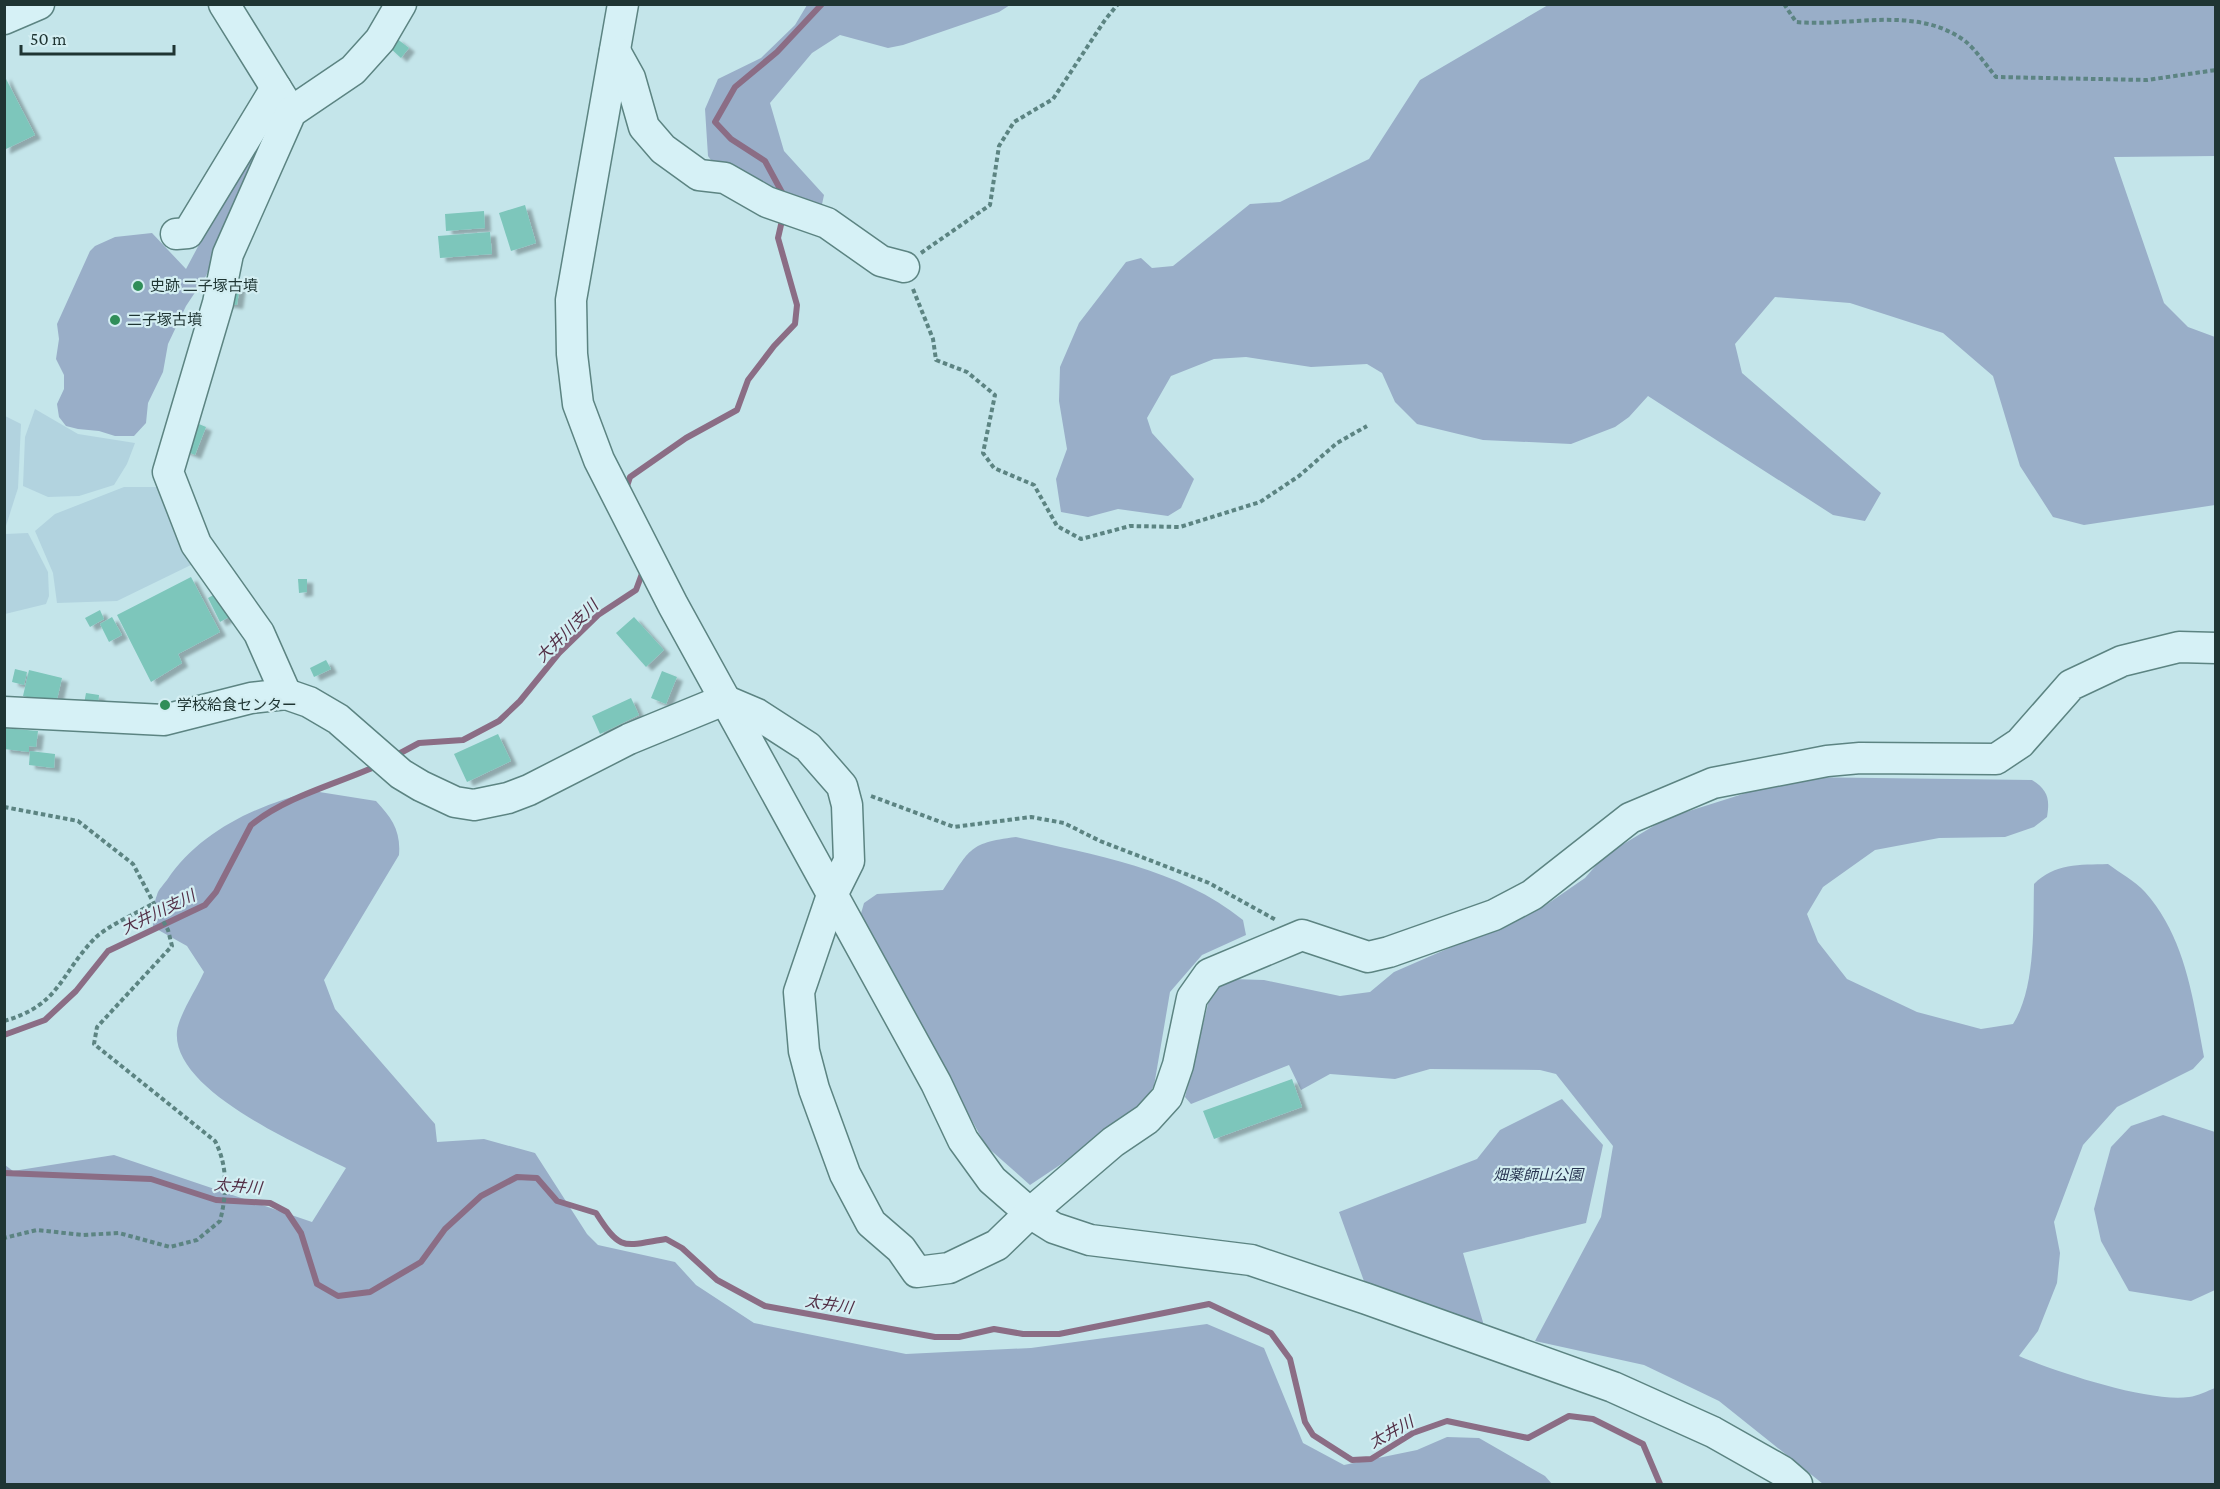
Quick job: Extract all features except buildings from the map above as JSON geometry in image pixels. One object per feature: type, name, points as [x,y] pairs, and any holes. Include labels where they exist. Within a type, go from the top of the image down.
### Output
[{"type":"street","points":[[4,19],[39,4]]},
{"type":"street","points":[[224,4],[284,100]]},
{"type":"street","points":[[176,234],[188,233],[284,100],[353,70],[380,40],[401,4]]},
{"type":"street","points":[[623,5],[571,300],[572,354],[578,404],[599,460],[673,605],[936,1083],[963,1140],[992,1180],[1030,1213],[1054,1228],[1090,1240],[1251,1260],[1613,1387],[1713,1432],[1782,1471],[1797,1485]]},
{"type":"street","points":[[615,51],[630,78],[644,127],[663,149],[699,176],[725,178],[767,202],[827,223],[881,261],[904,267]]},
{"type":"street","points":[[284,100],[228,254],[218,303],[168,472],[196,544],[259,633],[286,694]]},
{"type":"street","points":[[4,712],[164,720],[251,698],[286,694],[309,702],[338,719],[395,768],[421,786],[455,802],[474,805],[508,798],[658,726],[724,700],[757,714],[808,747],[842,786],[847,805],[849,861],[832,895],[799,992],[804,1051],[814,1089],[845,1174],[871,1223],[901,1249],[917,1272],[949,1268],[997,1245],[1030,1213],[1113,1143],[1147,1119],[1167,1097],[1178,1065],[1192,998],[1209,974],[1302,935],[1368,957],[1389,952],[1494,915],[1532,895],[1630,818],[1713,783],[1827,761],[1860,758],[1996,759],[2020,744],[2070,684],[2122,661],[2179,647],[2216,648]]},
{"type":"path","points":[[1119,4],[1105,20],[1053,99],[1014,122],[999,146],[990,205],[946,234],[904,267],[933,339],[936,360],[967,372],[995,395],[983,453],[994,468],[1034,484],[1057,526],[1081,539],[1130,526],[1180,527],[1260,502],[1299,476],[1337,443],[1367,426]]},
{"type":"path","points":[[1784,4],[1796,22],[1819,24],[1844,20],[1908,21],[1937,26],[1966,42],[1996,76],[2147,80],[2216,70]]},
{"type":"path","points":[[842,786],[954,827],[1031,817],[1064,823],[1100,841],[1209,883],[1302,935]]},
{"type":"path","points":[[4,807],[78,820],[133,864],[168,930],[172,945],[97,1027],[94,1044],[215,1141],[222,1155],[226,1191],[220,1221],[197,1240],[170,1247],[119,1233],[83,1235],[37,1230],[4,1238]]},
{"type":"path","points":[[4,1021],[24,1015],[45,1004],[95,937],[154,903]]},
{"type":"shaded area","points":[[35,409],[78,434],[135,443],[127,464],[114,485],[79,496],[48,497],[23,486],[25,437]]},
{"type":"shaded area","points":[[5,416],[21,424],[18,488],[5,529]]},
{"type":"shaded area","points":[[124,487],[157,487],[195,563],[117,601],[57,603],[53,573],[35,531],[55,514]]},
{"type":"shaded area","points":[[28,533],[48,572],[49,596],[46,604],[5,614],[5,534]]},
{"type":"green space","points":[[807,5],[1010,5],[999,12],[903,45],[888,48],[840,35],[812,53],[770,103],[784,151],[824,195],[821,209],[726,181],[708,156],[705,109],[718,79],[761,58],[795,25]]},
{"type":"green space","points":[[1548,5],[2215,5],[2215,156],[2114,157],[2164,303],[2188,327],[2215,337],[2215,505],[2084,525],[2053,517],[2020,466],[1993,376],[1943,333],[1850,303],[1775,297],[1735,344],[1742,373],[1881,493],[1865,521],[1833,515],[1648,396],[1629,417],[1615,427],[1571,444],[1483,440],[1417,424],[1395,402],[1382,373],[1367,364],[1311,367],[1246,357],[1214,359],[1171,376],[1147,418],[1152,433],[1194,479],[1181,508],[1168,516],[1118,509],[1088,517],[1061,512],[1056,479],[1067,449],[1059,401],[1060,367],[1079,323],[1126,262],[1141,258],[1152,268],[1173,266],[1250,204],[1280,202],[1369,159],[1420,80]]},
{"type":"green space","points":[[269,114],[275,124],[206,276],[186,306],[168,344],[163,372],[148,403],[146,423],[134,436],[115,436],[66,426],[59,417],[57,404],[64,389],[64,375],[56,359],[59,339],[57,324],[90,251],[95,246],[115,237],[152,233],[186,269]]},
{"type":"green space","points":[[1797,777],[2032,780],[2045,791],[2048,800],[2047,817],[2034,827],[2005,837],[1939,838],[1875,850],[1823,887],[1807,914],[1818,942],[1847,979],[1917,1012],[1981,1029],[2013,1024],[2026,993],[2032,956],[2034,884],[2050,872],[2068,867],[2108,864],[2141,888],[2159,910],[2179,949],[2186,970],[2204,1057],[2193,1069],[2117,1107],[2083,1145],[2054,1222],[2060,1253],[2057,1283],[2038,1331],[2019,1356],[2079,1378],[2151,1395],[2172,1398],[2189,1397],[2215,1388],[2215,1484],[1823,1484],[1719,1401],[1644,1365],[1535,1341],[1601,1217],[1613,1146],[1556,1074],[1540,1070],[1430,1069],[1395,1079],[1330,1074],[1301,1090],[1289,1065],[1191,1104],[1185,1097],[1209,1000],[1216,986],[1231,979],[1264,980],[1340,996],[1370,992],[1394,972],[1543,907],[1585,878],[1605,855],[1667,818]]},
{"type":"green space","points":[[313,791],[376,801],[391,819],[397,832],[399,846],[399,855],[324,980],[335,1009],[435,1124],[437,1142],[484,1139],[535,1153],[587,1234],[598,1245],[675,1262],[696,1285],[754,1323],[906,1354],[1031,1348],[1207,1324],[1264,1348],[1303,1443],[1344,1465],[1417,1450],[1447,1437],[1479,1438],[1545,1476],[1552,1484],[5,1484],[5,1165],[13,1171],[114,1155],[312,1222],[346,1168],[243,1114],[216,1095],[195,1075],[181,1053],[177,1031],[204,972],[187,946],[153,927],[155,902],[159,891],[180,863],[196,847],[231,822],[251,812]]},
{"type":"green space","points":[[1016,837],[1105,857],[1164,876],[1218,902],[1243,920],[1246,935],[1202,955],[1170,992],[1154,1086],[1136,1114],[1030,1185],[986,1146],[860,917],[864,903],[877,894],[943,890],[971,851],[987,842]]},
{"type":"green space","name":"畑薬師山公園","points":[[1562,1099],[1603,1145],[1586,1223],[1463,1253],[1487,1336],[1369,1295],[1339,1212],[1477,1159],[1500,1130]]},
{"type":"green space","points":[[2163,1115],[2215,1132],[2215,1290],[2191,1301],[2129,1291],[2101,1241],[2094,1209],[2111,1147],[2131,1126]]},
{"type":"waterway","name":"大井川支川","points":[[785,198],[765,161],[731,139],[715,122],[735,87],[777,52],[822,4]]},
{"type":"waterway","name":"大井川支川","points":[[626,489],[630,477],[686,438],[737,410],[748,380],[774,346],[795,324],[797,305],[778,238],[783,216]]},
{"type":"waterway","name":"大井川支川","points":[[393,757],[419,743],[463,740],[499,721],[520,701],[559,653],[598,615],[636,590],[643,571]]},
{"type":"waterway","name":"大井川支川","points":[[4,1035],[45,1020],[76,991],[108,951],[205,905],[216,892],[251,825],[296,798],[379,765]]},
{"type":"waterway","name":"太井川","points":[[4,1173],[151,1179],[216,1200],[270,1203],[287,1212],[301,1233],[317,1284],[338,1296],[370,1292],[421,1262],[445,1229],[481,1196],[517,1177],[537,1178],[557,1201],[596,1213],[611,1234],[624,1243],[666,1239],[682,1248],[717,1280],[765,1306],[935,1337],[959,1337],[994,1329],[1023,1334],[1059,1334],[1209,1304],[1271,1333],[1290,1359],[1305,1422],[1313,1435],[1352,1460],[1371,1459],[1413,1433],[1447,1421],[1528,1438],[1569,1416],[1593,1419],[1643,1444],[1660,1484]]},
{"type":"place","name":"史跡 二子塚古墳","points":[[138,286]]},
{"type":"place","name":"二子塚古墳","points":[[115,320]]},
{"type":"place","name":"学校給食センター","points":[[165,705]]}]
